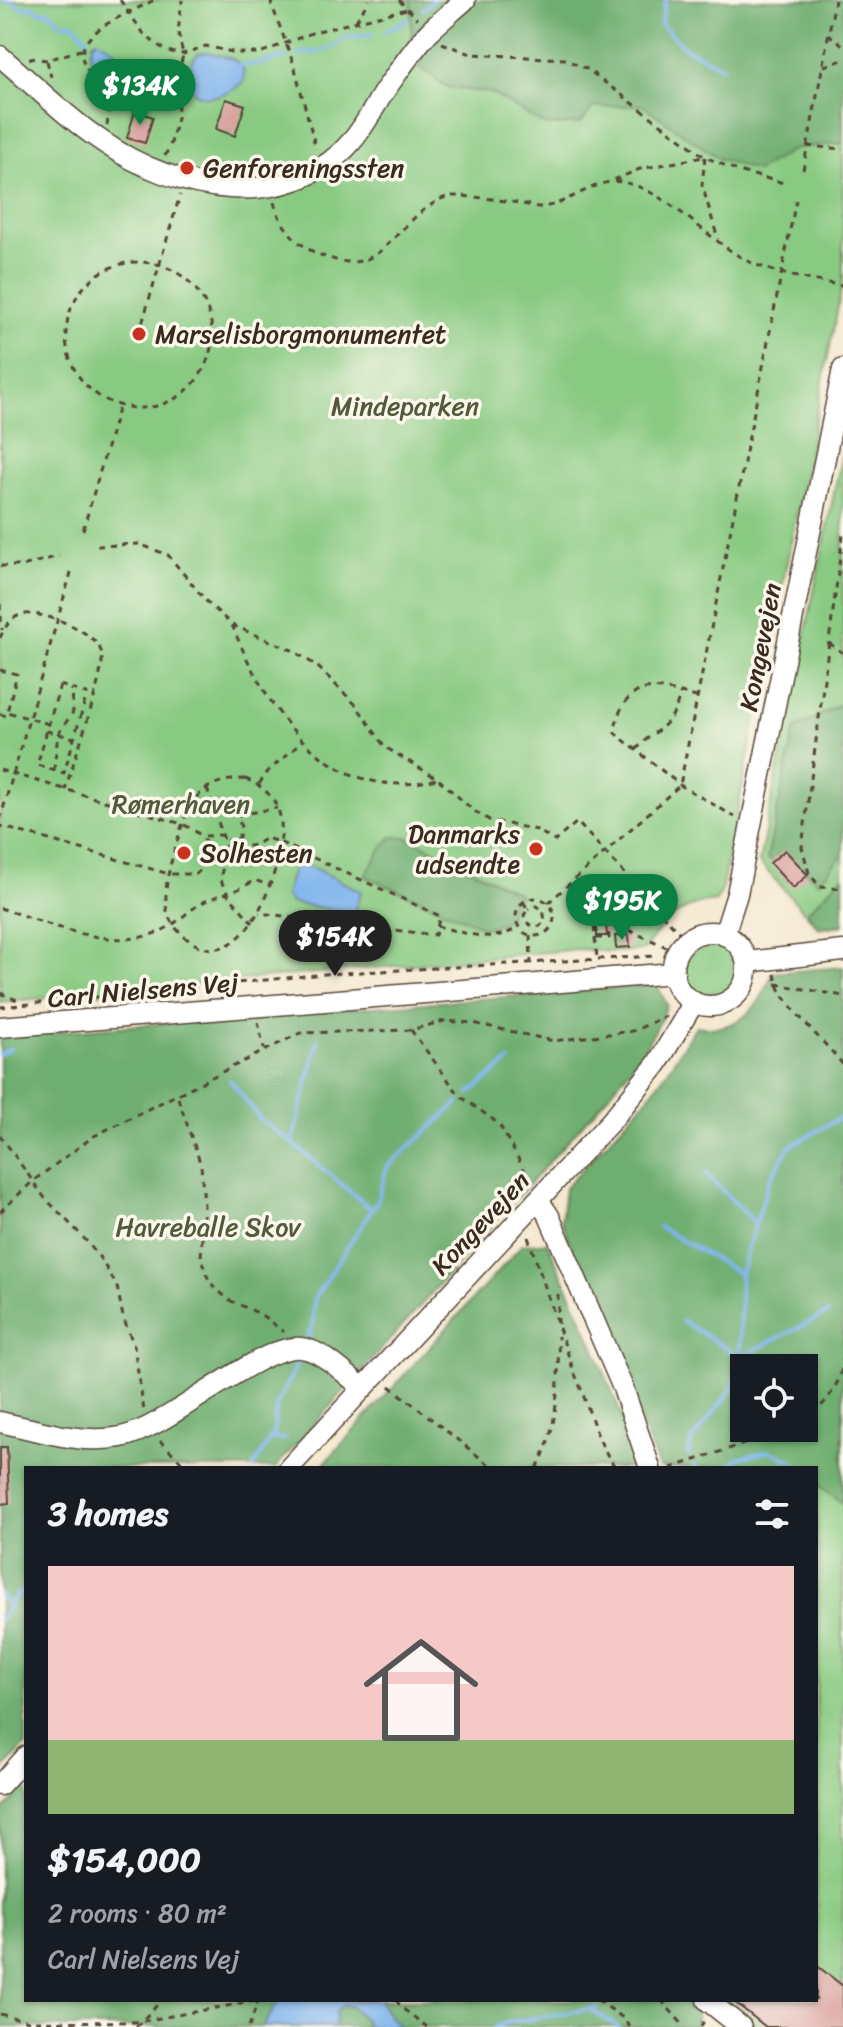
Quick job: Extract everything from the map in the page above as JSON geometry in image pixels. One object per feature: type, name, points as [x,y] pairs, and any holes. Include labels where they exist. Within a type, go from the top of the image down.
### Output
[{"type":"street","points":[[0,56],[102,141],[130,158],[184,180],[214,188],[242,190],[284,184],[320,167],[353,141],[384,92],[429,32],[465,0]]},
{"type":"street","name":"Kongevejen","points":[[724,935],[737,894],[843,369]]},
{"type":"street","points":[[705,933],[724,935],[741,949],[747,962],[745,982],[733,999],[714,1006],[694,1002],[680,990],[678,956],[705,933]]},
{"type":"street","points":[[747,962],[843,951]]},
{"type":"street","name":"Carl Nielsens Vej","points":[[0,1027],[255,1007],[678,956]]},
{"type":"street","name":"Kongevejen","points":[[291,1466],[642,1084],[694,1002]]},
{"type":"street","points":[[538,1200],[549,1216],[623,1388],[649,1466]]},
{"type":"street","points":[[0,1422],[75,1438],[120,1437],[147,1428],[265,1358],[302,1348],[369,1380]]},
{"type":"street","points":[[0,1785],[24,1758]]},
{"type":"street","points":[[710,2002],[741,2027]]},
{"type":"path","points":[[120,0],[157,45],[183,54],[206,46],[250,55],[356,21],[408,9]]},
{"type":"path","points":[[102,141],[109,120],[111,99],[85,67],[84,49],[100,27],[154,0]]},
{"type":"path","points":[[157,170],[171,143],[178,114],[177,86],[183,54],[178,32],[182,0]]},
{"type":"path","points":[[270,0],[286,42],[320,167]]},
{"type":"path","points":[[356,21],[369,0]]},
{"type":"path","points":[[399,0],[444,45],[471,54],[565,59],[587,69],[705,157],[738,171],[784,183]]},
{"type":"path","points":[[803,170],[835,0]]},
{"type":"path","points":[[828,34],[843,45]]},
{"type":"path","points":[[29,58],[47,60],[84,49]]},
{"type":"path","points":[[822,67],[843,60]]},
{"type":"path","points":[[111,99],[144,100],[177,86]]},
{"type":"path","points":[[806,146],[843,149]]},
{"type":"path","points":[[271,186],[278,217],[287,230],[307,249],[331,260],[352,263],[371,258],[388,246],[418,215],[445,197],[468,196],[541,207],[640,169],[705,157]]},
{"type":"path","points":[[705,157],[702,185],[719,241]]},
{"type":"path","points":[[139,334],[184,180]]},
{"type":"path","points":[[610,182],[618,181],[642,188],[762,268],[843,286]]},
{"type":"path","points":[[548,903],[680,785],[796,200]]},
{"type":"path","points":[[126,264],[159,267],[174,271],[191,282],[198,291],[211,319],[211,349],[199,377],[176,398],[147,407],[119,406],[87,386],[76,372],[66,339],[67,321],[82,289],[103,273],[126,264]]},
{"type":"path","points":[[83,530],[119,406]]},
{"type":"path","points":[[843,535],[802,847],[809,873],[820,887],[843,889]]},
{"type":"path","points":[[97,546],[139,544],[168,555],[206,601],[232,625],[292,650],[317,666],[356,705],[385,747],[438,779],[489,820],[537,830],[555,841],[577,822],[605,852],[678,956]]},
{"type":"path","points":[[0,566],[22,566],[59,556]]},
{"type":"path","points":[[0,820],[72,569]]},
{"type":"path","points":[[0,604],[1,636]]},
{"type":"path","points":[[1,636],[15,617],[24,614],[57,621],[85,632],[96,641],[102,652],[103,662],[65,790]]},
{"type":"path","points":[[232,625],[266,693],[302,742],[339,770],[379,781],[409,784],[438,779]]},
{"type":"path","points":[[829,643],[843,653]]},
{"type":"path","points":[[0,670],[17,674],[6,716],[0,714]]},
{"type":"path","points":[[60,685],[72,689],[87,694],[64,773],[37,765],[60,685]]},
{"type":"path","points":[[54,770],[58,734],[73,712],[72,689]]},
{"type":"path","points":[[697,697],[645,689],[630,697],[621,707],[615,733],[680,785],[739,819]]},
{"type":"path","points":[[636,750],[670,721],[676,713],[680,694]]},
{"type":"path","points":[[7,712],[49,724]]},
{"type":"path","points":[[79,719],[86,721]]},
{"type":"path","points":[[47,731],[74,738]]},
{"type":"path","points":[[258,784],[268,771],[302,742]]},
{"type":"path","points":[[68,757],[74,759]]},
{"type":"path","points":[[0,770],[182,824],[203,836],[223,835],[236,848]]},
{"type":"path","points":[[231,779],[245,779],[258,784],[269,793],[281,825],[269,885],[259,913],[238,939],[213,947],[191,941],[173,925],[166,908],[169,874],[190,804],[207,788],[231,779]]},
{"type":"path","points":[[207,788],[226,854],[220,879],[225,892],[253,923]]},
{"type":"path","points":[[212,804],[225,806],[238,815],[241,828],[236,848]]},
{"type":"path","points":[[238,815],[277,808]]},
{"type":"path","points":[[0,826],[169,874],[189,876],[202,869],[208,861],[209,852],[203,836]]},
{"type":"path","points":[[226,854],[236,848],[255,845],[266,838],[440,916],[435,935],[259,913]]},
{"type":"path","points":[[0,908],[96,936],[121,940],[141,938],[173,925],[199,905],[225,892],[238,890],[254,880],[269,885]]},
{"type":"path","points":[[531,962],[530,935],[519,926],[516,916],[523,902],[533,898],[548,903]]},
{"type":"path","points":[[523,902],[528,909]]},
{"type":"path","points":[[530,935],[545,932],[553,919],[548,903]]},
{"type":"path","points":[[537,906],[543,910],[546,917],[540,926],[534,927],[526,922],[524,915],[528,909],[537,906]]},
{"type":"path","points":[[597,958],[594,922],[608,921],[678,956]]},
{"type":"path","points":[[595,938],[609,938],[608,921]]},
{"type":"path","points":[[437,926],[476,936],[508,933],[519,926]]},
{"type":"path","points":[[540,926],[545,932]]},
{"type":"path","points":[[0,1007],[325,974],[650,954],[678,956]]},
{"type":"path","points":[[772,958],[776,984],[843,1065]]},
{"type":"path","points":[[776,984],[843,996]]},
{"type":"path","points":[[0,993],[26,1004]]},
{"type":"path","points":[[0,1212],[33,1181],[94,1136],[300,1033],[411,1030],[444,1021],[473,1023],[554,1041],[633,1031],[694,1002]]},
{"type":"path","points":[[255,1007],[264,1049]]},
{"type":"path","points":[[411,1030],[460,1096],[499,1124],[529,1176],[538,1200]]},
{"type":"path","points":[[835,1054],[843,1054]]},
{"type":"path","points":[[177,1096],[201,1165],[204,1205],[201,1257],[207,1276],[229,1300],[260,1314],[302,1348]]},
{"type":"path","points":[[0,1135],[44,1197],[100,1258],[117,1286],[123,1317],[134,1346],[147,1428],[186,1466]]},
{"type":"path","points":[[521,1218],[592,1423],[614,1466]]},
{"type":"path","points":[[538,1466],[552,1429],[560,1388],[558,1293],[570,1266]]},
{"type":"path","points":[[818,1411],[834,1389],[843,1358]]},
{"type":"path","points":[[369,1380],[490,1466]]},
{"type":"path","points":[[687,1465],[752,1442]]},
{"type":"path","points":[[137,2025],[160,2002]]},
{"type":"path","points":[[0,2014],[28,2021],[137,2025],[254,2002]]},
{"type":"path","points":[[249,2027],[259,2002]]},
{"type":"path","points":[[398,2002],[427,2027]]},
{"type":"path","points":[[601,2002],[630,2027]]},
{"type":"path","points":[[663,2002],[685,2027]]},
{"type":"green space","name":"Mindeparken","points":[[0,0],[843,0],[843,281],[721,893],[716,901],[682,910],[658,931],[644,950],[613,952],[580,949],[0,1002]]},
{"type":"green space","points":[[411,0],[843,0],[843,143],[796,148],[757,171],[720,159],[642,105],[593,107],[581,123],[546,126],[491,93],[447,87],[417,65],[412,38]]},
{"type":"green space","points":[[843,449],[843,925],[819,928],[759,862]]},
{"type":"green space","points":[[843,703],[843,854],[819,882],[783,854],[773,862],[767,858],[795,729]]},
{"type":"green space","points":[[392,837],[405,837],[418,842],[516,892],[520,895],[511,905],[508,920],[485,928],[365,876]]},
{"type":"green space","points":[[843,876],[843,925],[819,927],[807,912]]},
{"type":"green space","points":[[710,943],[729,950],[736,969],[729,988],[710,995],[691,988],[684,969],[691,950]]},
{"type":"green space","points":[[843,967],[843,1503],[818,1484],[818,1466],[795,1466],[791,1463],[789,1466],[658,1466],[561,1220],[565,1188],[645,1101],[696,1026],[723,1027],[734,1023],[761,998],[772,973]]},
{"type":"green space","name":"Havreballe Skov","points":[[657,985],[667,1005],[646,1046],[599,1106],[277,1466],[24,1466],[24,1747],[0,1773],[0,1036]]},
{"type":"green space","points":[[547,1242],[642,1466],[322,1466],[522,1245]]},
{"type":"green space","points":[[818,1484],[843,1503],[843,2027],[757,2027],[726,2002],[818,2002]]},
{"type":"green space","points":[[24,1788],[24,2002],[278,2002],[263,2027],[0,2027],[0,1814]]},
{"type":"green space","points":[[380,2002],[690,2002],[698,2007],[695,2027],[401,2027],[390,2018]]},
{"type":"green space","points":[[351,2005],[366,2021],[366,2027],[335,2027],[336,2010]]},
{"type":"water","points":[[97,39],[145,77],[142,91],[135,95],[128,93],[103,74],[90,54],[92,44]]},
{"type":"water","points":[[207,52],[233,59],[243,68],[244,81],[234,89],[213,97],[195,93],[190,86],[189,75],[192,60],[198,54]]},
{"type":"water","points":[[303,863],[361,891],[354,913],[291,903],[285,895],[294,866]]},
{"type":"water","points":[[278,2002],[380,2002],[390,2018],[401,2027],[366,2027],[366,2021],[351,2006],[345,2005],[336,2010],[335,2027],[263,2027]]},
{"type":"building","points":[[226,99],[245,105],[235,136],[216,129]]},
{"type":"building","points":[[135,111],[153,117],[145,143],[127,138]]},
{"type":"building","points":[[785,850],[808,875],[793,888],[770,863]]},
{"type":"building","points":[[606,924],[607,936],[597,936],[597,925]]},
{"type":"building","points":[[629,935],[630,947],[616,948],[615,936]]},
{"type":"building","points":[[0,1447],[7,1447],[9,1503],[0,1504]]},
{"type":"building","points":[[818,1967],[843,1986],[843,2027],[766,2027],[735,2002],[818,2002]]},
{"type":"waterway","points":[[0,0],[11,1],[23,8],[30,6],[40,12],[48,11],[63,24],[73,23],[87,39]]},
{"type":"waterway","points":[[423,9],[434,0]]},
{"type":"waterway","points":[[666,0],[661,24],[685,48],[723,67]]},
{"type":"waterway","points":[[385,31],[408,20]]},
{"type":"waterway","points":[[298,56],[302,52],[330,48],[344,38],[373,34]]},
{"type":"waterway","points":[[234,66],[287,57]]},
{"type":"waterway","points":[[142,80],[174,77]]},
{"type":"waterway","points":[[318,1040],[292,1143],[371,1209]]},
{"type":"waterway","points":[[0,1054],[10,1049]]},
{"type":"waterway","points":[[470,1093],[510,1061]]},
{"type":"waterway","points":[[230,1080],[260,1119],[292,1143]]},
{"type":"waterway","points":[[308,1337],[313,1323],[314,1299],[378,1200],[387,1167],[458,1103]]},
{"type":"waterway","points":[[688,1455],[691,1441],[732,1389],[740,1357],[740,1274],[769,1181],[789,1147],[843,1116]]},
{"type":"waterway","points":[[706,1174],[755,1223]]},
{"type":"waterway","points":[[659,1227],[740,1274]]},
{"type":"waterway","points":[[682,1321],[740,1357],[828,1313]]},
{"type":"waterway","points":[[254,1466],[274,1432],[276,1406],[297,1364]]},
{"type":"waterway","points":[[271,1438],[284,1439]]},
{"type":"waterway","points":[[729,1466],[739,1458],[769,1451],[793,1461]]},
{"type":"waterway","points":[[0,1620],[17,1594],[24,1590]]},
{"type":"waterway","points":[[0,1594],[9,1606]]},
{"type":"waterway","points":[[495,2027],[597,2008]]},
{"type":"waterway","points":[[591,2010],[618,2027]]},
{"type":"place","name":"Genforeningssten","points":[[187,168]]},
{"type":"place","name":"Marselisborgmonumentet","points":[[139,334]]},
{"type":"place","name":"Danmarks udsendte","points":[[536,849]]},
{"type":"place","name":"Solhesten","points":[[184,853]]},
{"type":"park label","name":"Rømerhaven","points":[[181,804]]}]
